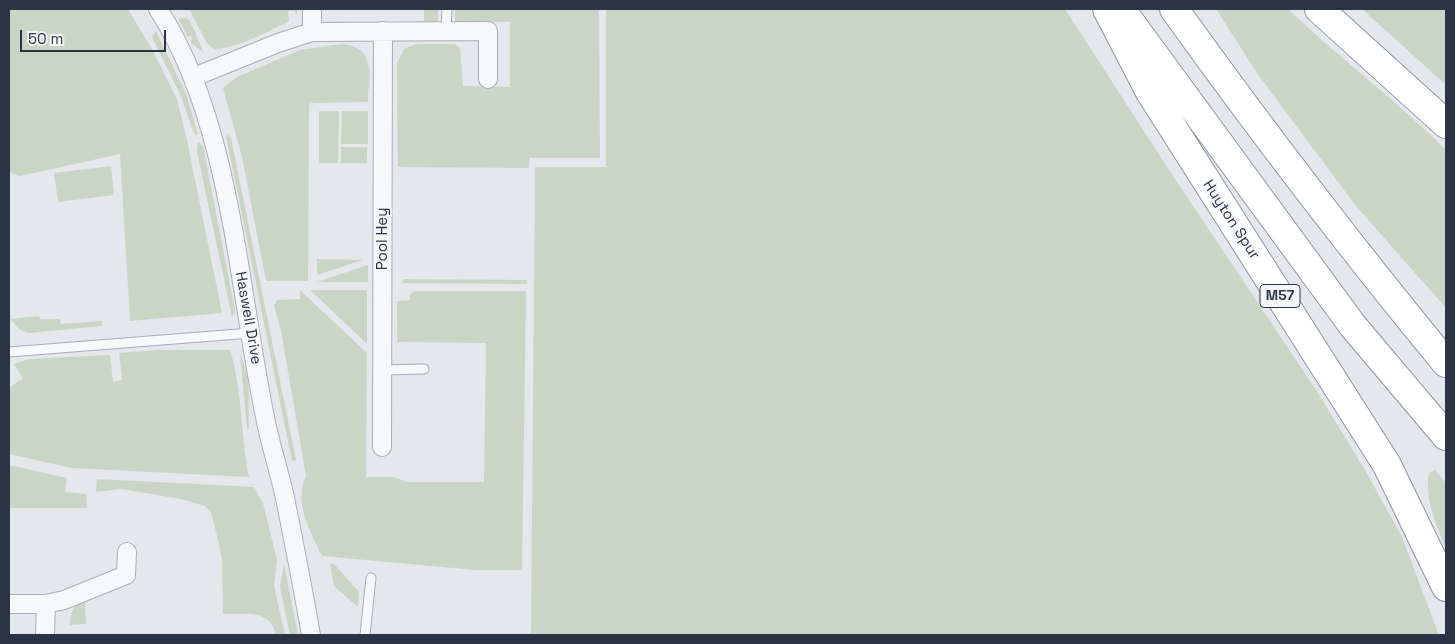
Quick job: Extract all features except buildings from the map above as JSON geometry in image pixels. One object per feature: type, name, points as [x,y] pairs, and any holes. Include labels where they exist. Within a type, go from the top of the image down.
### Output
[{"type":"highway","name":"Huyton Spur","points":[[1107,9],[1150,92],[1387,465],[1446,587]]},
{"type":"highway","name":"M57","points":[[1120,9],[1353,326],[1446,436]]},
{"type":"highway","points":[[1174,9],[1255,122],[1369,270],[1446,364]]},
{"type":"highway","points":[[1319,9],[1446,124]]},
{"type":"street","name":"Haswell Drive","points":[[158,9],[194,77],[212,137],[251,333],[265,416],[284,498],[311,635]]},
{"type":"street","points":[[312,9],[312,32]]},
{"type":"street","points":[[194,77],[278,43],[312,32],[488,31],[488,79]]},
{"type":"street","name":"Pool Hey","points":[[382,447],[383,32]]},
{"type":"street","points":[[9,604],[46,604],[64,600],[126,575],[127,552]]},
{"type":"street","points":[[45,635],[46,604]]},
{"type":"lane","points":[[446,31],[447,9]]},
{"type":"lane","points":[[9,352],[251,333]]},
{"type":"lane","points":[[382,370],[424,369]]},
{"type":"lane","points":[[365,635],[370,578]]},
{"type":"green space","points":[[9,9],[128,9],[153,51],[177,99],[222,313],[130,321],[120,154],[20,176],[9,172]]},
{"type":"green space","points":[[189,9],[298,9],[296,15],[295,10],[288,11],[289,21],[262,34],[242,43],[214,49],[207,43]]},
{"type":"green space","points":[[424,9],[438,9],[438,21],[424,21]]},
{"type":"green space","points":[[455,9],[599,9],[600,158],[529,158],[529,168],[398,167],[397,63],[404,49],[416,44],[455,44],[460,48],[463,86],[510,87],[510,22],[455,21]]},
{"type":"green space","points":[[606,9],[1065,9],[1173,176],[1316,390],[1365,470],[1402,537],[1439,635],[531,635],[535,167],[606,167]]},
{"type":"green space","points":[[1216,9],[1288,9],[1446,150],[1446,308],[1356,206],[1259,76]]},
{"type":"green space","points":[[1362,9],[1446,9],[1446,85]]},
{"type":"green space","points":[[186,18],[190,21],[204,53],[191,43],[192,35],[188,37],[178,19]]},
{"type":"green space","points":[[156,31],[186,94],[198,134],[196,135],[181,96],[152,37]]},
{"type":"green space","points":[[342,44],[353,46],[366,57],[369,73],[368,102],[311,103],[309,105],[308,281],[266,281],[242,157],[223,88],[237,77],[300,50]]},
{"type":"green space","points":[[319,111],[339,111],[338,163],[319,163]]},
{"type":"green space","points":[[342,111],[368,111],[368,144],[341,144]]},
{"type":"green space","points":[[228,135],[231,138],[296,460],[292,461],[226,136]]},
{"type":"green space","points":[[198,142],[203,146],[235,310],[232,317],[197,152]]},
{"type":"green space","points":[[341,147],[367,147],[367,163],[341,163]]},
{"type":"green space","points":[[111,166],[114,195],[58,202],[54,173]]},
{"type":"green space","points":[[317,259],[363,260],[317,275]]},
{"type":"green space","points":[[368,265],[368,282],[317,282]]},
{"type":"green space","points":[[403,279],[526,280],[527,284],[403,283]]},
{"type":"green space","points":[[300,290],[367,353],[366,477],[394,477],[406,482],[484,482],[486,343],[397,342],[397,301],[410,300],[410,295],[414,291],[526,291],[522,570],[475,570],[322,556],[302,507],[301,497],[306,476],[281,331],[274,306],[277,300],[300,299]]},
{"type":"green space","points":[[310,290],[367,290],[367,344]]},
{"type":"green space","points":[[39,316],[40,319],[60,319],[61,324],[102,321],[102,326],[29,333],[20,330],[10,319]]},
{"type":"green space","points":[[158,350],[230,350],[237,380],[249,477],[71,468],[9,454],[9,388],[23,378],[14,364],[29,359],[110,355],[113,382],[122,380],[119,353]]},
{"type":"green space","points":[[240,355],[244,363],[248,382],[249,429],[247,429]]},
{"type":"green space","points":[[9,465],[67,478],[65,492],[86,494],[87,508],[9,508]]},
{"type":"green space","points":[[1435,470],[1446,483],[1446,550],[1432,512],[1428,492],[1429,473]]},
{"type":"green space","points":[[97,479],[254,487],[263,503],[277,560],[274,586],[285,635],[276,635],[273,626],[262,617],[248,614],[223,614],[222,561],[211,512],[205,506],[181,499],[121,489],[96,492]]},
{"type":"green space","points":[[284,563],[298,635],[290,635],[280,587]]},
{"type":"green space","points":[[330,564],[334,564],[359,592],[358,607],[334,586]]},
{"type":"green space","points":[[85,599],[86,624],[70,625],[73,609]]}]
